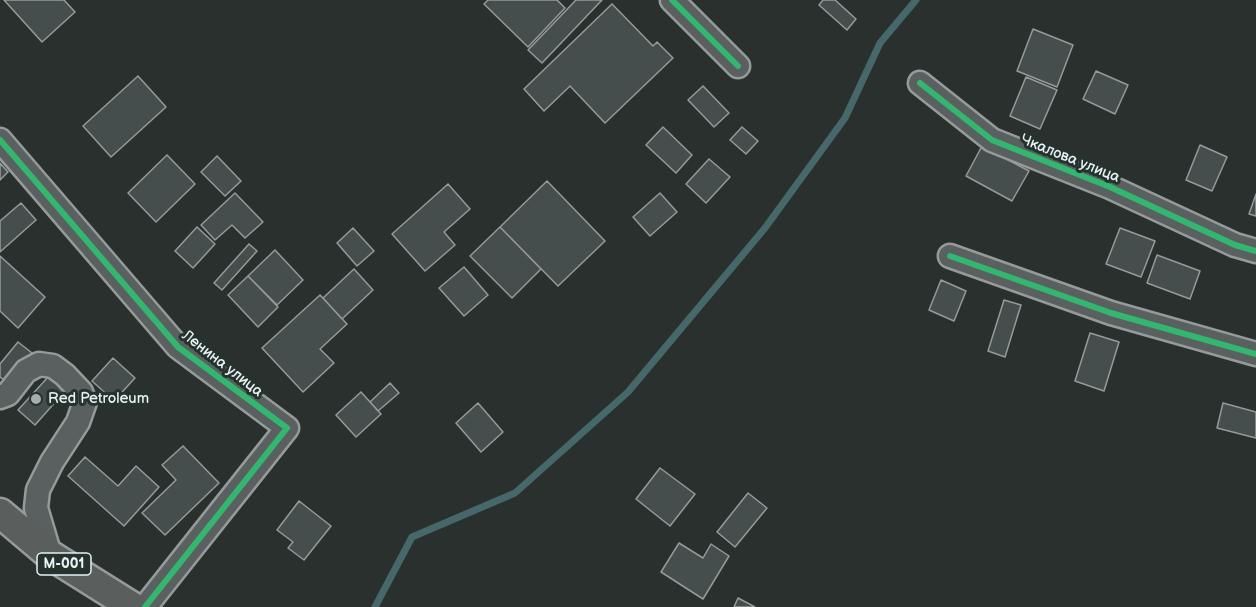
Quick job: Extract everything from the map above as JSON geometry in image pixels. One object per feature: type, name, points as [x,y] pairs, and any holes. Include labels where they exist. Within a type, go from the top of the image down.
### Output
[{"type":"main road","name":"М-001","points":[[0,513],[50,555],[134,607]]},
{"type":"street","points":[[672,0],[738,66]]},
{"type":"street","name":"Чкалова улица","points":[[920,83],[992,140],[1110,187],[1234,245],[1256,251]]},
{"type":"street","name":"Ленина улица","points":[[0,140],[178,347],[286,428],[145,607]]},
{"type":"street","points":[[950,256],[1111,313],[1256,354]]},
{"type":"street","points":[[0,397],[8,394],[26,371],[39,364],[53,366],[65,375],[81,392],[85,402],[78,422],[52,462],[38,490],[36,508],[50,555]]},
{"type":"building","points":[[4,0],[64,0],[75,12],[42,42]]},
{"type":"building","points":[[488,0],[557,0],[565,8],[528,47],[484,4]]},
{"type":"building","points":[[576,0],[602,0],[542,63],[528,50]]},
{"type":"building","points":[[823,0],[835,0],[856,19],[847,30],[819,5]]},
{"type":"building","points":[[612,4],[653,46],[657,42],[673,58],[605,123],[570,86],[544,111],[524,89]]},
{"type":"building","points":[[1033,29],[1073,45],[1057,87],[1017,71]]},
{"type":"building","points":[[1096,71],[1128,85],[1115,114],[1083,99]]},
{"type":"building","points":[[138,76],[166,107],[111,157],[83,126]]},
{"type":"building","points":[[1026,77],[1057,90],[1040,129],[1010,116]]},
{"type":"building","points":[[703,86],[729,113],[714,127],[688,100]]},
{"type":"building","points":[[663,127],[692,155],[676,173],[646,145]]},
{"type":"building","points":[[742,127],[758,141],[746,154],[730,140]]},
{"type":"building","points":[[1200,145],[1227,157],[1212,191],[1186,180]]},
{"type":"building","points":[[982,146],[1029,171],[1012,201],[966,176]]},
{"type":"building","points":[[167,155],[195,184],[156,222],[128,193]]},
{"type":"building","points":[[217,156],[241,181],[225,196],[201,172]]},
{"type":"building","points":[[709,159],[730,177],[706,203],[686,184]]},
{"type":"building","points":[[0,163],[8,172],[0,180]]},
{"type":"building","points":[[547,181],[605,241],[558,286],[500,227]]},
{"type":"building","points":[[448,184],[470,209],[444,232],[455,245],[425,271],[392,234]]},
{"type":"building","points":[[235,193],[263,222],[245,238],[232,225],[215,240],[201,225]]},
{"type":"building","points":[[660,193],[677,212],[650,236],[633,217]]},
{"type":"building","points":[[1256,194],[1256,216],[1249,214]]},
{"type":"building","points":[[21,203],[36,220],[0,252],[0,221]]},
{"type":"building","points":[[197,227],[215,244],[193,268],[175,251]]},
{"type":"building","points":[[500,227],[541,269],[512,298],[470,256]]},
{"type":"building","points":[[353,228],[374,251],[357,266],[337,243]]},
{"type":"building","points":[[1120,228],[1155,241],[1141,277],[1106,264]]},
{"type":"building","points":[[249,244],[257,251],[222,290],[214,283]]},
{"type":"building","points":[[275,250],[303,280],[277,305],[248,276]]},
{"type":"building","points":[[1157,255],[1200,271],[1190,299],[1147,283]]},
{"type":"building","points":[[0,256],[45,297],[18,328],[0,311]]},
{"type":"building","points":[[464,267],[488,295],[464,316],[439,288]]},
{"type":"building","points":[[354,269],[373,290],[342,319],[323,298]]},
{"type":"building","points":[[248,276],[278,307],[258,327],[228,295]]},
{"type":"building","points":[[941,280],[966,291],[954,321],[929,310]]},
{"type":"building","points":[[320,295],[347,324],[320,349],[334,363],[303,392],[262,348]]},
{"type":"building","points":[[1004,300],[1021,305],[1005,357],[988,351]]},
{"type":"building","points":[[1090,333],[1119,342],[1104,391],[1075,381]]},
{"type":"building","points":[[18,342],[32,353],[8,383],[0,377],[0,364]]},
{"type":"building","points":[[113,358],[135,378],[114,401],[92,381]]},
{"type":"building","points":[[49,376],[66,390],[35,425],[18,410]]},
{"type":"building","points":[[390,383],[399,393],[378,411],[370,402]]},
{"type":"building","points":[[361,392],[381,414],[356,437],[336,415]]},
{"type":"building","points":[[478,403],[503,432],[481,452],[456,423]]},
{"type":"building","points":[[1223,403],[1256,412],[1256,438],[1217,428]]},
{"type":"building","points":[[183,446],[219,483],[165,535],[142,513],[176,480],[162,465]]},
{"type":"building","points":[[85,457],[118,486],[136,466],[159,487],[124,526],[68,476]]},
{"type":"building","points":[[660,468],[695,494],[670,526],[636,499]]},
{"type":"building","points":[[748,493],[767,508],[735,547],[717,532]]},
{"type":"building","points":[[299,501],[331,526],[304,560],[288,548],[293,542],[277,530]]},
{"type":"building","points":[[679,543],[703,558],[711,544],[729,556],[703,599],[661,572]]},
{"type":"building","points":[[738,598],[755,607],[734,607]]},
{"type":"waterway","points":[[375,607],[412,537],[515,493],[628,392],[765,228],[845,118],[880,43],[916,0]]},
{"type":"cycle path","points":[[672,0],[738,66]]},
{"type":"cycle path","points":[[920,83],[992,140],[1110,187],[1235,245],[1256,251]]},
{"type":"cycle path","points":[[0,140],[178,347],[287,428],[145,607]]},
{"type":"cycle path","points":[[950,256],[1111,313],[1256,354]]},
{"type":"place","name":"Red Petroleum","points":[[36,399]]}]
